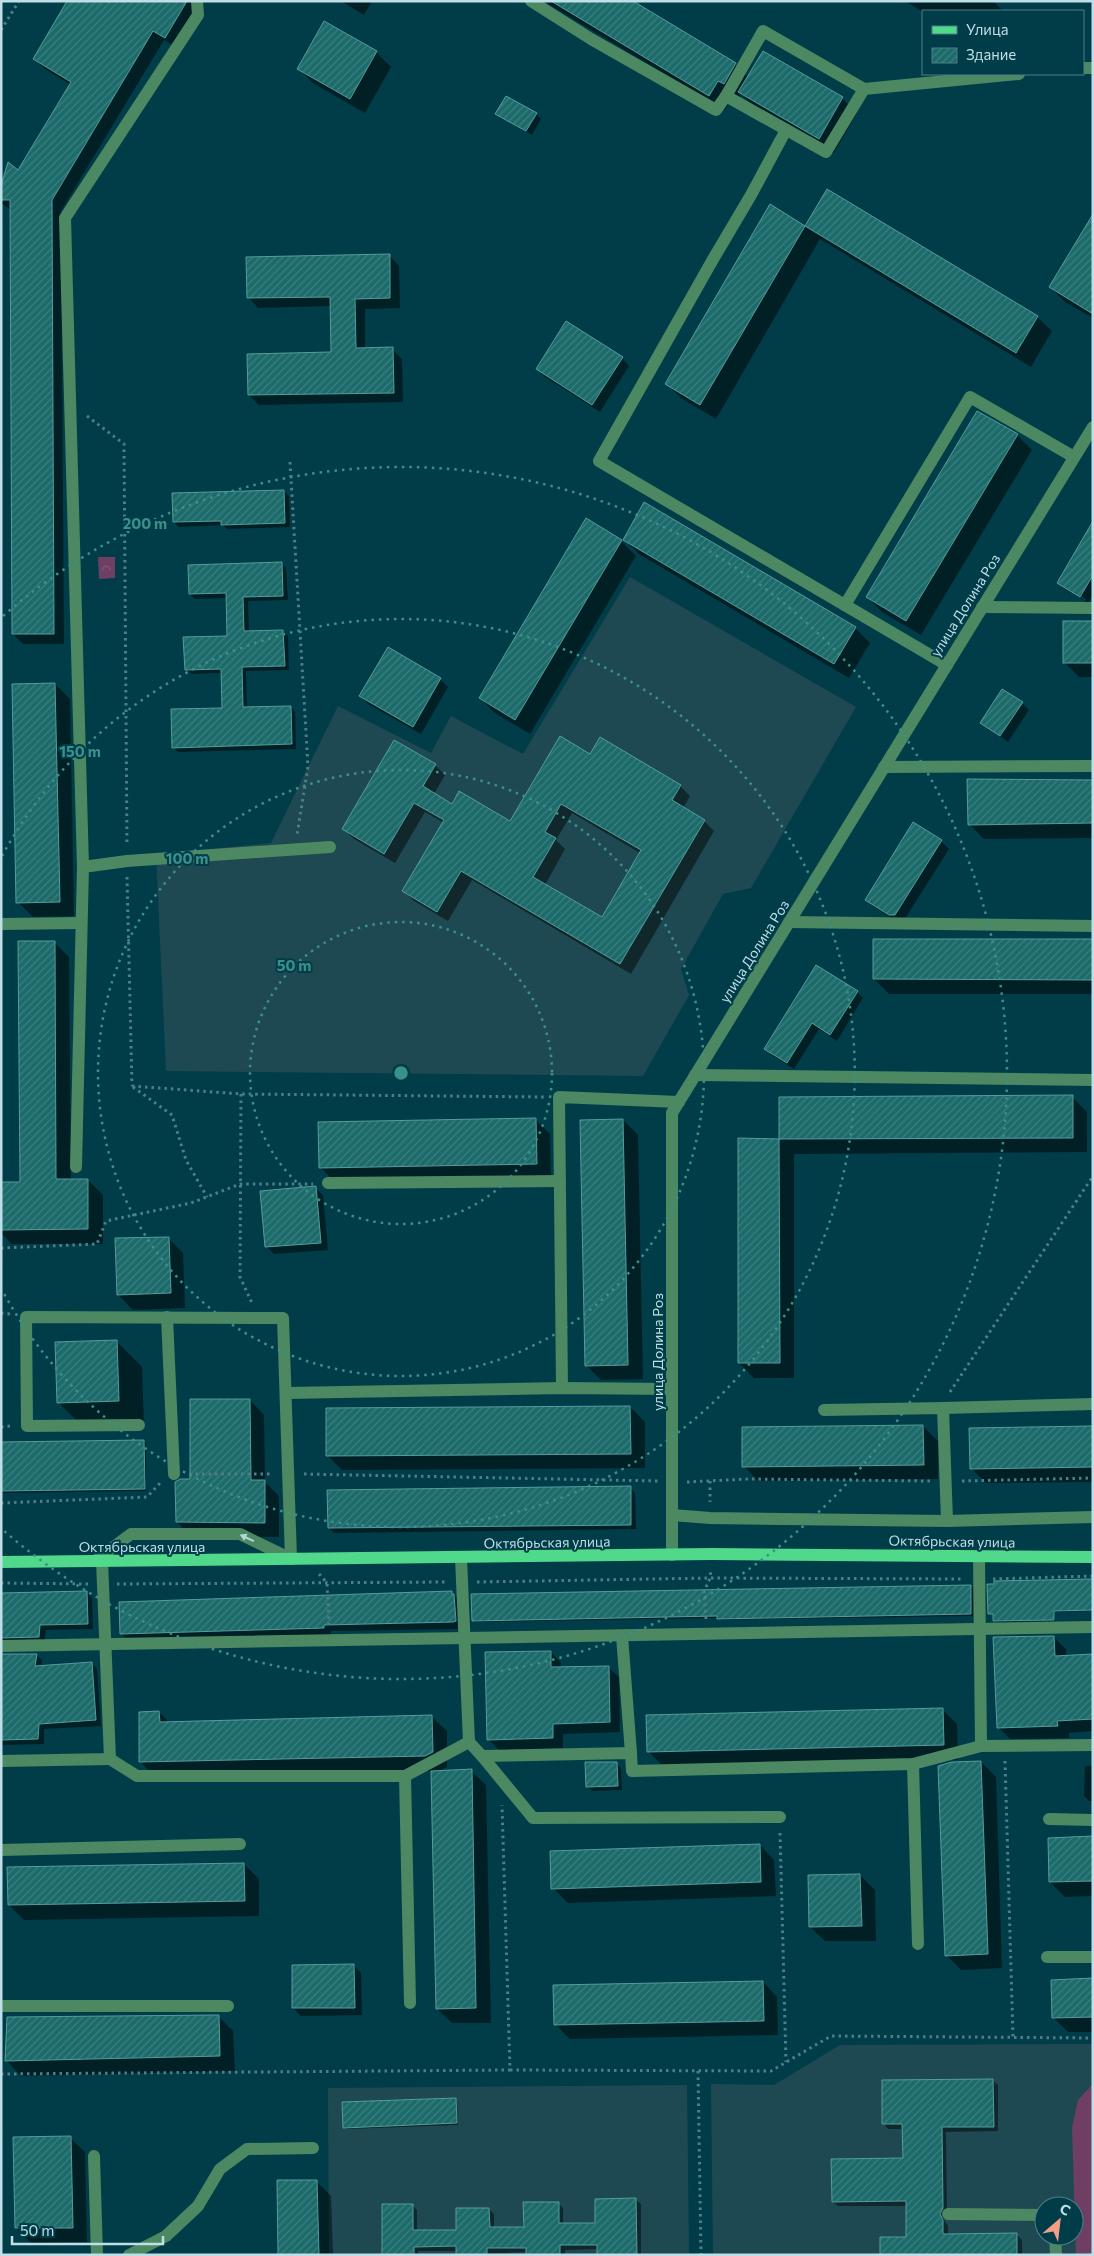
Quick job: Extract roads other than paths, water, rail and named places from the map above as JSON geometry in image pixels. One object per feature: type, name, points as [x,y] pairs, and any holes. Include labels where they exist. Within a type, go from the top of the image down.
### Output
[{"type":"main road","name":"Октябрьская улица","points":[[1,1562],[672,1556],[712,1554],[1093,1557]]},
{"type":"street","points":[[76,1168],[82,867],[65,218],[198,15],[197,1]]},
{"type":"street","points":[[531,1],[716,110],[764,31],[864,89],[1009,75]]},
{"type":"street","points":[[726,96],[826,152],[864,89]]},
{"type":"street","points":[[786,130],[599,461],[946,665]]},
{"type":"street","points":[[844,605],[970,397],[1074,457]]},
{"type":"street","name":"улица Долина Роз","points":[[672,1556],[672,1113],[1074,457],[1089,439],[1093,427]]},
{"type":"street","points":[[982,607],[1093,608]]},
{"type":"street","points":[[884,767],[1093,766]]},
{"type":"street","points":[[82,867],[127,861],[330,847]]},
{"type":"street","points":[[789,922],[1093,926]]},
{"type":"street","points":[[1,924],[81,923]]},
{"type":"street","points":[[695,1075],[1093,1080]]},
{"type":"street","points":[[562,1388],[559,1097],[679,1102]]},
{"type":"street","points":[[328,1184],[560,1181]]},
{"type":"street","points":[[110,1759],[106,1646],[99,1561],[132,1534],[240,1534],[291,1559],[283,1318],[26,1316],[27,1426],[139,1425]]},
{"type":"street","points":[[167,1317],[174,1474]]},
{"type":"street","points":[[286,1393],[562,1388],[672,1389]]},
{"type":"street","points":[[824,1410],[1093,1404]]},
{"type":"street","points":[[943,1408],[947,1521]]},
{"type":"street","points":[[672,1515],[710,1518],[947,1521],[1093,1517]]},
{"type":"street","points":[[979,1556],[981,1746]]},
{"type":"street","points":[[461,1558],[469,1742],[533,1818],[780,1817]]},
{"type":"street","points":[[1,1646],[106,1646],[1093,1627]]},
{"type":"street","points":[[622,1636],[632,1771],[913,1764],[981,1746],[1093,1745]]},
{"type":"street","points":[[1,1761],[110,1759],[137,1776],[405,1776],[469,1742]]},
{"type":"street","points":[[482,1756],[631,1753]]},
{"type":"street","points":[[913,1764],[918,1944]]},
{"type":"street","points":[[405,1776],[410,2003]]},
{"type":"street","points":[[1049,1819],[1093,1820]]},
{"type":"street","points":[[1,1850],[240,1844]]},
{"type":"street","points":[[1048,1958],[1093,1957]]},
{"type":"street","points":[[1,2006],[228,2006]]},
{"type":"street","points":[[128,2255],[166,2236],[198,2206],[220,2169],[248,2149],[313,2148]]},
{"type":"street","points":[[94,2156],[97,2255]]},
{"type":"street","points":[[948,2214],[1034,2215]]}]
